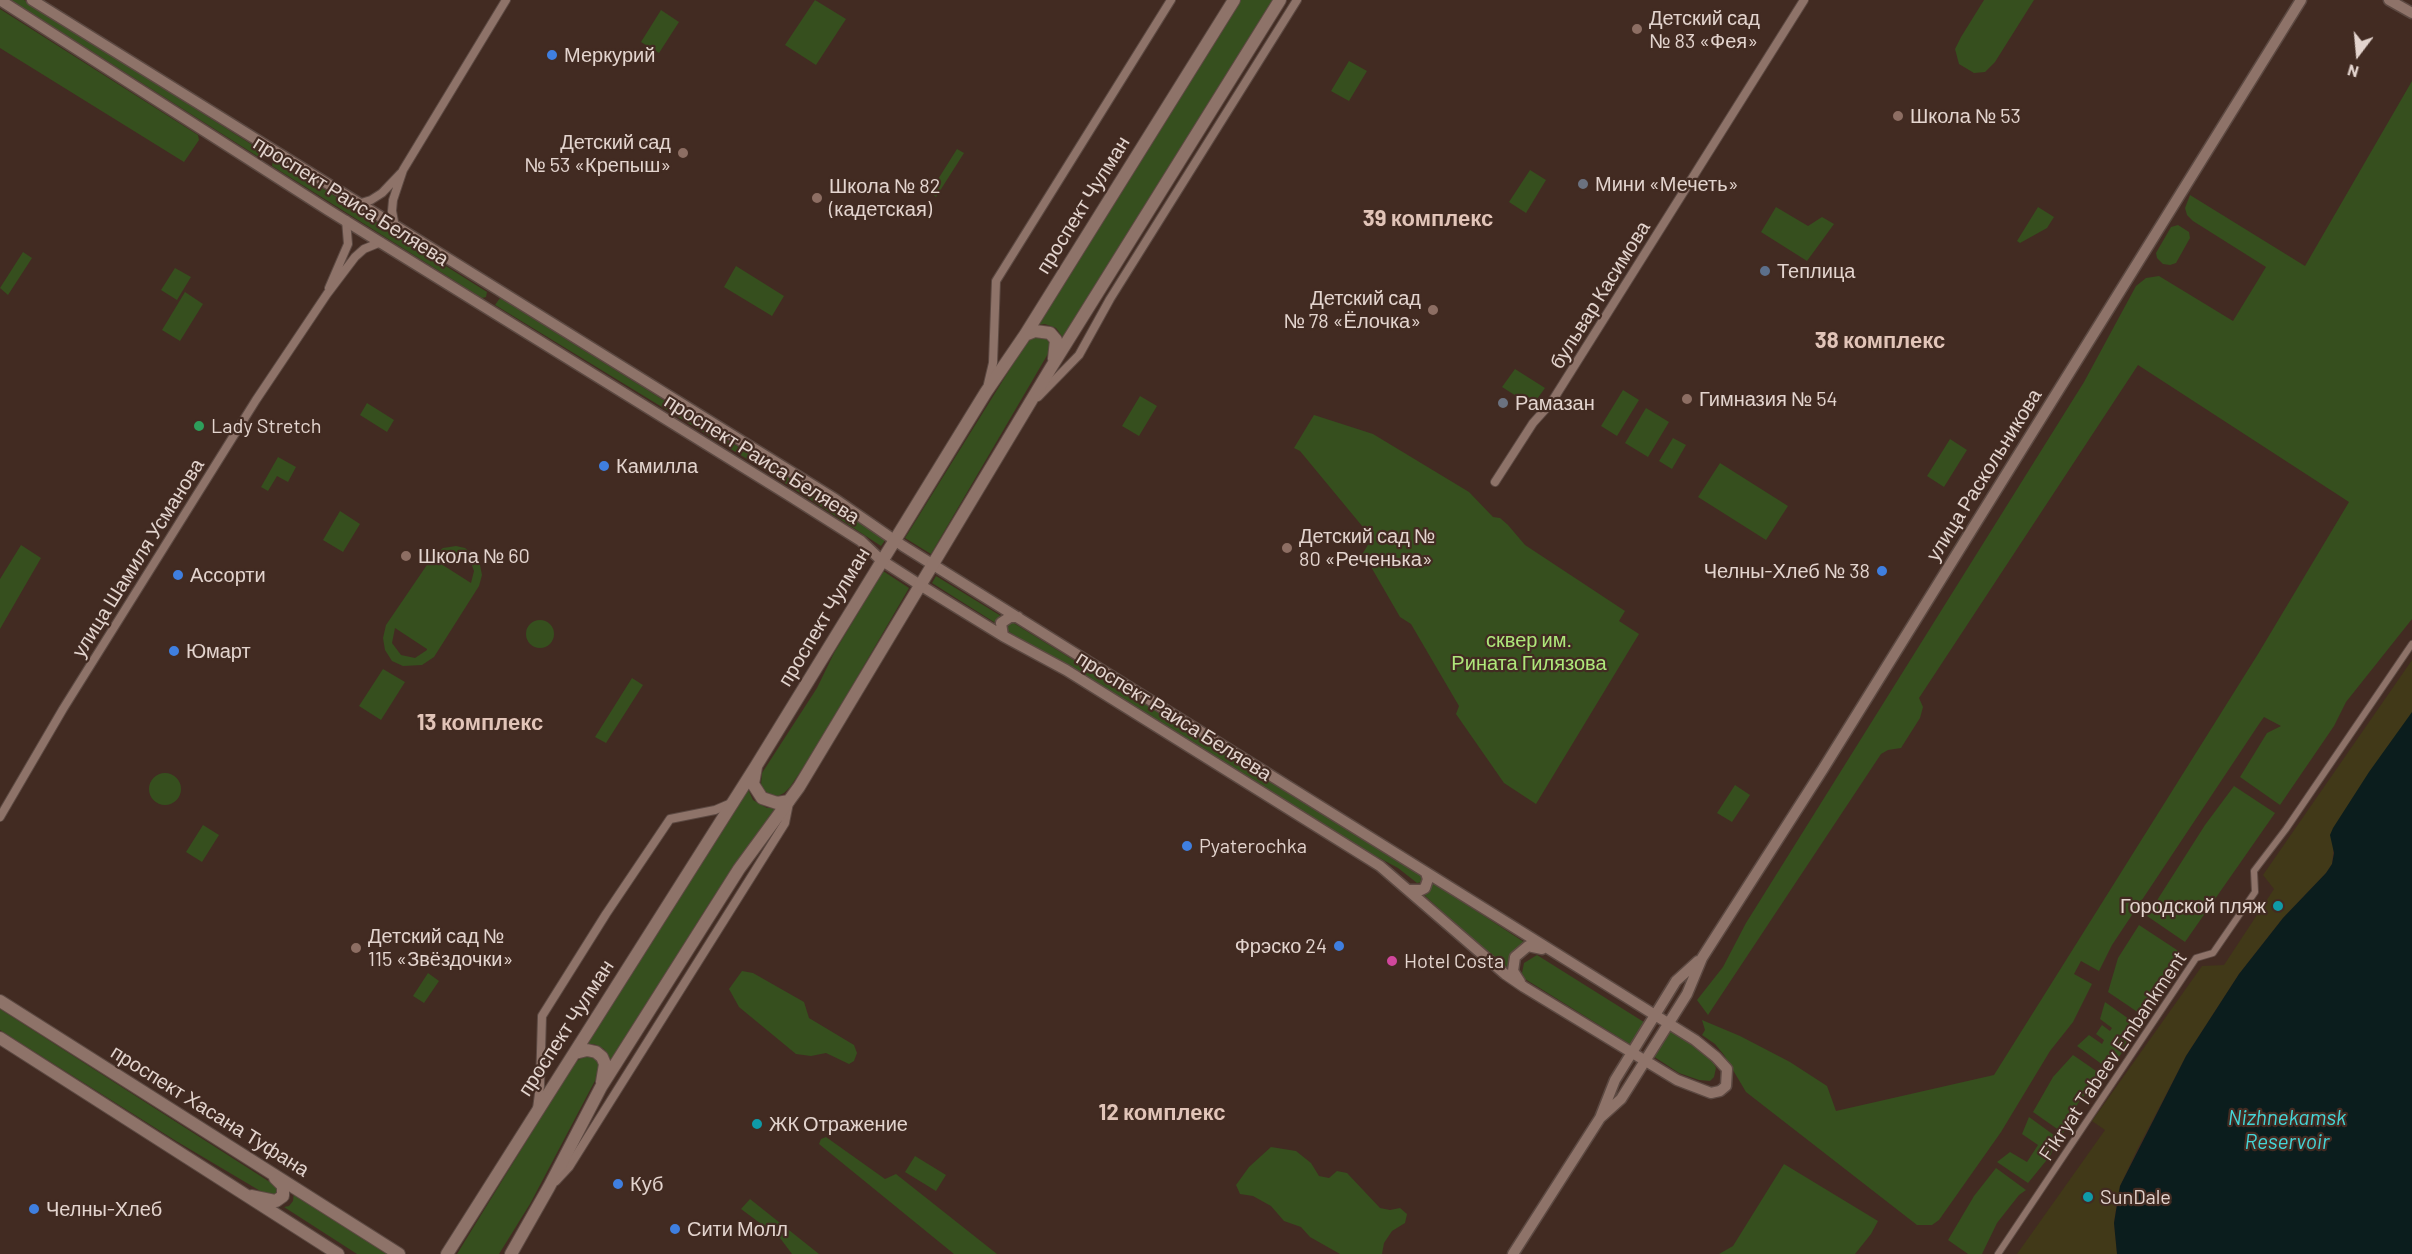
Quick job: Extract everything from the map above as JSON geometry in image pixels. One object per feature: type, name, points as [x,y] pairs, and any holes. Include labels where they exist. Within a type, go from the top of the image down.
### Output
[{"type":"main road","name":"проспект Чулман","points":[[447,1254],[729,804],[756,766],[894,539],[986,392],[1025,335],[1234,0]]},
{"type":"main road","points":[[511,1254],[549,1188],[601,1087],[739,869],[789,801],[1052,366],[1280,0]]},
{"type":"main road","points":[[1025,335],[1035,331],[1050,333],[1056,340],[1057,350],[1052,366]]},
{"type":"main road","points":[[756,766],[753,784],[762,798],[777,803],[789,801]]},
{"type":"main road","name":"проспект Хасана Туфана","points":[[0,1001],[399,1254]]},
{"type":"main road","points":[[0,1038],[338,1254]]},
{"type":"main road","points":[[575,1053],[587,1050],[596,1052],[602,1057],[605,1064],[601,1087]]},
{"type":"main road","points":[[242,1193],[276,1201],[283,1196],[283,1186],[261,1166]]},
{"type":"street","name":"проспект Раиса Беляева","points":[[0,0],[381,242],[800,502],[861,541],[881,560],[920,585],[1003,636],[1066,670],[1380,866],[1505,974],[1524,987],[1677,1080],[1711,1093],[1720,1091],[1726,1086],[1727,1069],[1725,1066],[1700,1044],[1669,1024],[932,564],[835,500],[32,0]]},
{"type":"street","points":[[358,204],[382,193],[403,171],[506,0]]},
{"type":"street","points":[[986,392],[993,363],[996,281],[1171,0]]},
{"type":"street","points":[[1029,406],[1079,355],[1110,299],[1297,0]]},
{"type":"street","name":"бульвар Касимова","points":[[1495,482],[1533,423],[1555,397],[1804,0]]},
{"type":"street","name":"улица Раскольникова","points":[[1600,1118],[1621,1099],[1669,1024],[1687,994],[1702,958],[2301,0]]},
{"type":"street","points":[[2389,0],[2412,13]]},
{"type":"street","points":[[269,171],[266,164],[267,159],[270,155],[280,156]]},
{"type":"street","points":[[395,227],[392,210],[403,171]]},
{"type":"street","points":[[327,294],[348,244],[346,220]]},
{"type":"street","name":"улица Шамиля Усманова","points":[[0,817],[63,709],[239,428],[327,294],[355,257],[364,249],[381,242]]},
{"type":"street","points":[[477,302],[487,304],[493,301],[494,295],[490,286]]},
{"type":"street","points":[[1003,636],[1001,623],[1010,617],[1018,617]]},
{"type":"street","name":"Fikryat Tabeev Embankment","points":[[1998,1254],[2196,958],[2213,953],[2255,892],[2254,871],[2286,829],[2412,644]]},
{"type":"street","points":[[549,1188],[569,1167],[785,823],[789,801]]},
{"type":"street","points":[[537,1110],[542,1016],[606,914],[670,819],[715,810],[729,804]]},
{"type":"street","points":[[1410,890],[1425,888],[1428,879],[1426,873]]},
{"type":"street","points":[[1524,987],[1513,971],[1515,957],[1528,946],[1549,950]]},
{"type":"street","name":"улица Раскольникова","points":[[1514,1254],[1600,1118],[1615,1080],[1676,981],[1702,958]]},
{"type":"green space","points":[[11,0],[24,0],[265,153],[260,158]]},
{"type":"green space","points":[[815,0],[846,19],[816,65],[785,45]]},
{"type":"green space","points":[[1241,0],[1275,0],[1064,339],[1056,328],[1045,324],[1037,325]]},
{"type":"green space","points":[[1984,0],[2034,0],[1995,62],[1985,72],[1974,73],[1959,64],[1955,49]]},
{"type":"green space","points":[[0,9],[198,135],[199,140],[184,162],[0,48]]},
{"type":"green space","points":[[661,10],[679,22],[659,53],[641,42]]},
{"type":"green space","points":[[1349,61],[1367,71],[1349,101],[1331,91]]},
{"type":"green space","points":[[2412,81],[2412,619],[2346,702],[2334,726],[2280,805],[2240,777],[2267,733],[2281,726],[2264,717],[2112,945],[2099,971],[2081,961],[2074,974],[2092,984],[2073,1022],[2050,1051],[2001,1132],[1939,1220],[1932,1225],[1917,1225],[1746,1092],[1724,1055],[1715,1044],[1702,1035],[1705,1030],[1702,1020],[1740,1036],[1790,1062],[1827,1086],[1836,1111],[1994,1075],[2258,654],[2349,502],[2138,365],[1919,698],[1923,707],[1920,718],[1901,748],[1888,750],[1881,754],[1708,1015],[1697,1000],[1723,967],[1746,923],[2084,382],[2136,286],[2146,278],[2159,276],[2233,321],[2266,267],[2193,221],[2187,215],[2185,208],[2190,195],[2305,266]]},
{"type":"green space","points":[[957,149],[964,153],[936,197],[930,192]]},
{"type":"green space","points":[[273,159],[487,292],[486,297],[482,298],[272,166]]},
{"type":"green space","points":[[1530,170],[1546,180],[1526,213],[1509,202]]},
{"type":"green space","points":[[1776,207],[1808,226],[1822,217],[1834,224],[1807,261],[1761,232]]},
{"type":"green space","points":[[2038,207],[2054,217],[2047,228],[2020,243],[2017,241]]},
{"type":"green space","points":[[2178,225],[2189,232],[2190,238],[2176,263],[2163,264],[2157,258],[2156,253],[2171,227]]},
{"type":"green space","points":[[23,252],[32,258],[8,295],[0,288]]},
{"type":"green space","points":[[736,266],[784,296],[772,316],[724,287]]},
{"type":"green space","points":[[175,268],[191,277],[177,300],[161,290]]},
{"type":"green space","points":[[185,292],[203,304],[180,341],[162,330]]},
{"type":"green space","points":[[500,298],[886,539],[881,546],[765,470],[495,305]]},
{"type":"green space","points":[[1038,335],[1049,339],[1051,345],[1049,352],[931,554],[905,538],[1028,340]]},
{"type":"green space","points":[[1515,369],[1545,388],[1532,406],[1502,387]]},
{"type":"green space","points":[[1623,390],[1639,400],[1617,436],[1601,426]]},
{"type":"green space","points":[[1140,396],[1157,406],[1139,436],[1122,426]]},
{"type":"green space","points":[[367,403],[394,420],[387,432],[360,415]]},
{"type":"green space","points":[[1646,408],[1669,422],[1648,457],[1625,443]]},
{"type":"green space","name":"сквер им. Рината Гилязова","points":[[1314,415],[1373,434],[1469,492],[1493,517],[1500,518],[1508,525],[1525,545],[1625,611],[1619,621],[1639,634],[1536,804],[1504,783],[1456,714],[1459,706],[1411,624],[1400,617],[1363,553],[1372,538],[1300,451],[1294,448]]},
{"type":"green space","points":[[1673,438],[1686,445],[1672,469],[1659,461]]},
{"type":"green space","points":[[1950,439],[1967,450],[1944,487],[1927,476]]},
{"type":"green space","points":[[278,457],[296,467],[288,482],[277,476],[268,491],[261,487]]},
{"type":"green space","points":[[1720,463],[1788,506],[1766,540],[1698,497]]},
{"type":"green space","points":[[340,511],[360,524],[343,552],[323,540]]},
{"type":"green space","points":[[21,545],[41,558],[0,629],[0,579]]},
{"type":"green space","points":[[456,546],[465,548],[475,556],[482,575],[479,586],[434,657],[422,665],[403,666],[392,661],[385,650],[383,638],[386,625],[433,556],[443,548]],"holes":[[[460,553],[470,560],[474,571],[471,583],[438,562],[447,554]],[[395,628],[427,649],[427,650],[415,658],[401,655],[392,643]]]},
{"type":"green space","points":[[883,571],[909,588],[813,753],[790,787],[778,796],[763,791],[762,773],[817,688],[834,653]]},
{"type":"green space","points":[[936,576],[1001,616],[997,624],[932,583]]},
{"type":"green space","points":[[540,620],[550,624],[554,634],[550,644],[540,648],[530,644],[526,634],[530,624]]},
{"type":"green space","points":[[1012,622],[1422,876],[1422,882],[1417,883],[1398,868],[1368,852],[1006,630],[1006,623]]},
{"type":"green space","points":[[383,669],[405,682],[381,720],[359,706]]},
{"type":"green space","points":[[632,678],[643,685],[606,743],[595,737]]},
{"type":"green space","points":[[165,773],[176,778],[181,789],[176,800],[165,805],[154,800],[149,789],[154,778]]},
{"type":"green space","points":[[1735,785],[1750,795],[1732,822],[1717,813]]},
{"type":"green space","points":[[2234,786],[2275,813],[2185,942],[2147,916],[2205,825]]},
{"type":"green space","points":[[747,787],[753,800],[767,808],[775,808],[710,902],[612,1061],[604,1049],[594,1044],[587,1044]]},
{"type":"green space","points":[[203,825],[219,835],[202,862],[186,852]]},
{"type":"green space","points":[[1432,882],[1527,944],[1511,956],[1508,971],[1423,894]]},
{"type":"green space","points":[[2139,925],[2180,952],[2155,988],[2142,1015],[2108,992],[2118,958]]},
{"type":"green space","points":[[1537,955],[1647,1024],[1633,1046],[1525,979],[1522,973],[1524,963]]},
{"type":"green space","points":[[742,971],[753,973],[804,1002],[809,1018],[854,1045],[857,1053],[854,1061],[849,1064],[826,1053],[811,1056],[796,1054],[739,1007],[729,989]]},
{"type":"green space","points":[[428,973],[439,981],[424,1003],[413,996]]},
{"type":"green space","points":[[2105,1002],[2136,1024],[2129,1042],[2119,1057],[2107,1068],[2077,1046],[2089,1035],[2102,1044],[2104,1040],[2096,1034],[2102,1025],[2110,1031],[2112,1028],[2100,1019]]},
{"type":"green space","points":[[0,1009],[276,1186],[276,1193],[267,1195],[176,1141],[0,1030]]},
{"type":"green space","points":[[1670,1029],[1695,1044],[1712,1060],[1716,1068],[1714,1077],[1710,1081],[1679,1073],[1653,1056]]},
{"type":"green space","points":[[587,1055],[598,1062],[598,1075],[530,1204],[499,1254],[457,1254],[575,1062]]},
{"type":"green space","points":[[2073,1055],[2102,1075],[2078,1103],[2063,1133],[2033,1112],[2053,1077]]},
{"type":"green space","points":[[2029,1117],[2058,1138],[2050,1156],[2028,1183],[1997,1162],[2010,1152],[2027,1162],[2038,1145],[2022,1134]]},
{"type":"green space","points":[[826,1137],[885,1179],[896,1174],[997,1254],[954,1254],[819,1144],[821,1139]]},
{"type":"green space","points":[[1271,1147],[1296,1151],[1311,1163],[1319,1176],[1329,1178],[1337,1171],[1347,1173],[1380,1208],[1390,1210],[1400,1208],[1407,1214],[1405,1223],[1392,1231],[1384,1243],[1382,1254],[1340,1254],[1310,1237],[1301,1227],[1284,1221],[1271,1206],[1253,1196],[1240,1194],[1236,1185],[1249,1167]]},
{"type":"green space","points":[[915,1156],[946,1175],[936,1191],[905,1172]]},
{"type":"green space","points":[[1784,1164],[1878,1221],[1855,1254],[1719,1254],[1733,1246]]},
{"type":"green space","points":[[1996,1168],[2026,1190],[2019,1195],[1997,1223],[1982,1254],[1968,1254],[1948,1240],[1974,1196]]},
{"type":"green space","points":[[294,1191],[388,1254],[357,1254],[284,1207],[289,1206],[293,1201]]},
{"type":"green space","points":[[750,1199],[819,1254],[792,1254],[780,1238],[741,1209]]},
{"type":"sand","name":"Городской пляж","points":[[2412,660],[2412,713],[2334,844],[2332,864],[2283,918],[2239,974],[2186,1056],[2137,1150],[2120,1186],[2114,1223],[2117,1254],[2017,1254],[2105,1130],[2092,1121],[2202,966],[2224,965],[2274,889],[2263,875]]},
{"type":"water","name":"Nizhnekamsk Reservoir","points":[[2412,712],[2412,1254],[2117,1254],[2114,1223],[2120,1186],[2186,1056],[2239,974],[2283,918],[2332,864],[2334,853],[2330,835],[2333,828]]},
{"type":"place","name":"Детский сад № 83 «Фея»","points":[[1637,29]]},
{"type":"place","name":"Меркурий","points":[[552,55]]},
{"type":"place","name":"Школа № 53","points":[[1898,116]]},
{"type":"place","name":"Детский сад № 53 «Крепыш»","points":[[683,153]]},
{"type":"place","name":"Мини «Мечеть»","points":[[1583,184]]},
{"type":"place","name":"Школа № 82 (кадетская)","points":[[817,198]]},
{"type":"place","name":"Теплица","points":[[1765,271]]},
{"type":"place","name":"Детский сад № 78 «Ёлочка»","points":[[1433,310]]},
{"type":"place","name":"Гимназия № 54","points":[[1687,399]]},
{"type":"place","name":"Рамазан","points":[[1503,403]]},
{"type":"place","name":"Lady Stretch","points":[[199,426]]},
{"type":"place","name":"Камилла","points":[[604,466]]},
{"type":"place","name":"Детский сад № 80 «Реченька»","points":[[1287,548]]},
{"type":"place","name":"Школа № 60","points":[[406,556]]},
{"type":"place","name":"Челны-Хлеб № 38","points":[[1882,571]]},
{"type":"place","name":"Ассорти","points":[[178,575]]},
{"type":"place","name":"Юмарт","points":[[174,651]]},
{"type":"place","name":"Pyaterochka","points":[[1187,846]]},
{"type":"place","name":"Городской пляж","points":[[2278,906]]},
{"type":"place","name":"Фрэско 24","points":[[1339,946]]},
{"type":"place","name":"Детский сад № 115 «Звёздочки»","points":[[356,948]]},
{"type":"place","name":"Hotel Costa","points":[[1392,961]]},
{"type":"place","name":"ЖК Отражение","points":[[757,1124]]},
{"type":"place","name":"Куб","points":[[618,1184]]},
{"type":"place","name":"SunDale","points":[[2088,1197]]},
{"type":"place","name":"Челны-Хлеб","points":[[34,1209]]},
{"type":"place","name":"Сити Молл","points":[[675,1229]]},
{"type":"district","name":"39 комплекс","points":[[1428,219]]},
{"type":"district","name":"38 комплекс","points":[[1880,341]]},
{"type":"district","name":"13 комплекс","points":[[480,723]]},
{"type":"district","name":"12 комплекс","points":[[1162,1113]]}]
